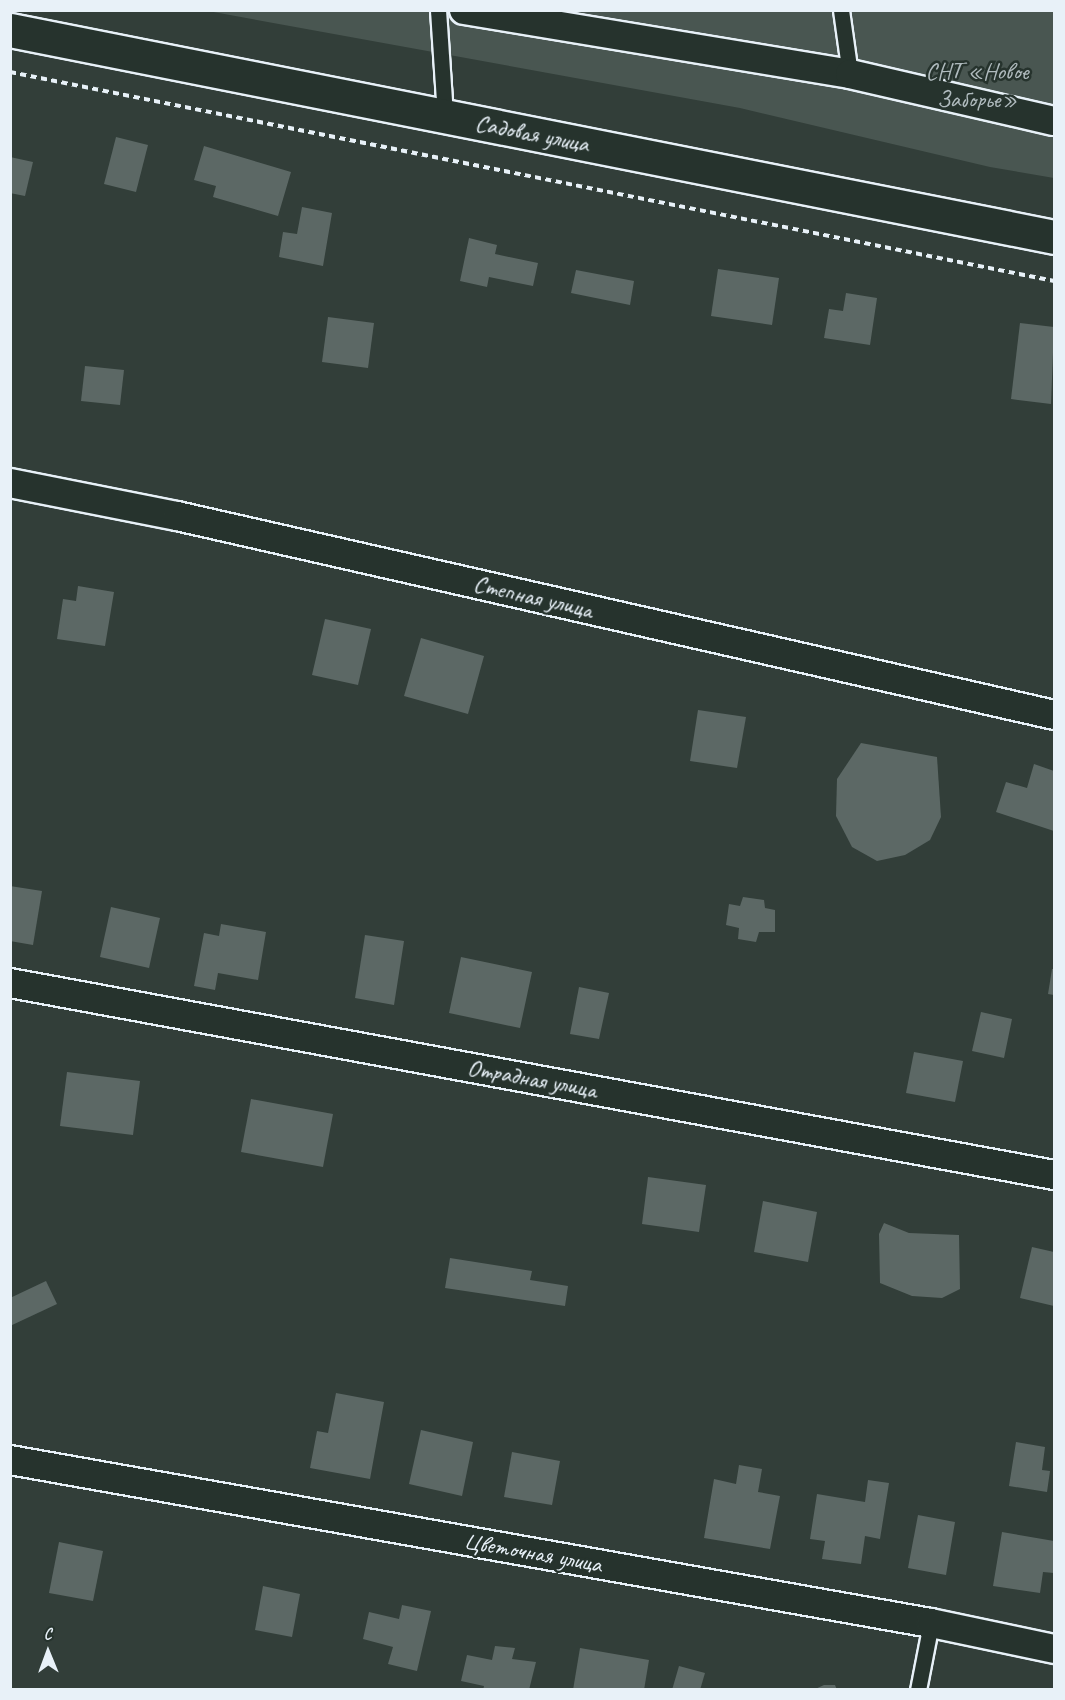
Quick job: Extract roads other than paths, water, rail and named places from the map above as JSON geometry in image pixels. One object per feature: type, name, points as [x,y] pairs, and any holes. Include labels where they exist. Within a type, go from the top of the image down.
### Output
[{"type":"main road","name":"Садовая улица","points":[[10,30],[1054,237]]},
{"type":"street","points":[[464,10],[850,74],[1054,121]]},
{"type":"street","name":"Степная улица","points":[[10,483],[189,519],[1054,715]]},
{"type":"street","name":"Отрадная улица","points":[[10,983],[1054,1175]]},
{"type":"street","name":"Цветочная улица","points":[[10,1460],[931,1623],[1054,1648]]},
{"type":"lane","points":[[438,10],[445,116]]},
{"type":"lane","points":[[841,10],[850,74]]},
{"type":"lane","points":[[918,1689],[931,1623]]},
{"type":"park label","name":"СНТ «Новое Заборье»","points":[[977,86]]}]
